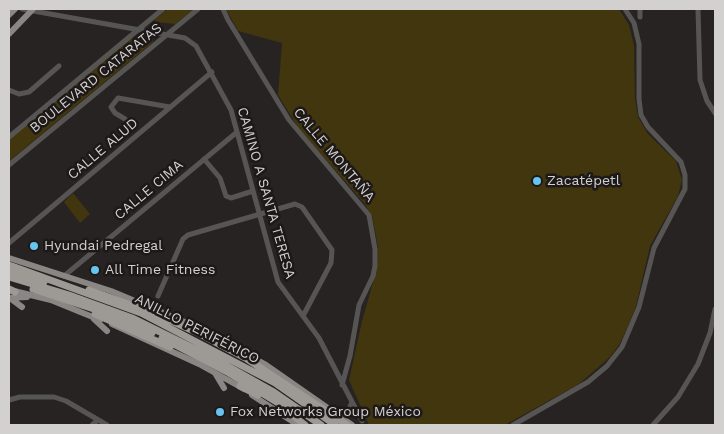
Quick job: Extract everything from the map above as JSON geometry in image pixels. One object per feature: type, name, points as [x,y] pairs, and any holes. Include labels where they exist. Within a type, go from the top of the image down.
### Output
[{"type":"highway","name":"ANILLO PERIFÉRICO","points":[[9,266],[141,313],[275,383],[336,425]]},
{"type":"highway","points":[[9,271],[143,318],[277,389],[328,425]]},
{"type":"highway","points":[[9,277],[132,318],[207,354],[272,391],[321,425]]},
{"type":"highway","name":"ANILLO PERIFÉRICO","points":[[9,282],[109,314],[152,333],[229,373],[313,425]]},
{"type":"highway","points":[[49,284],[85,288],[156,314],[196,332],[247,359],[351,425]]},
{"type":"highway","points":[[41,287],[197,359],[268,399],[305,425]]},
{"type":"highway","points":[[240,386],[302,417]]},
{"type":"main road","points":[[9,15],[15,9]]},
{"type":"main road","points":[[9,34],[32,10]]},
{"type":"main road","points":[[9,258],[114,292],[217,338],[266,365],[351,425]]},
{"type":"main road","points":[[10,294],[51,300],[92,316],[214,372],[240,386],[298,425]]},
{"type":"main road","points":[[10,294],[22,307]]},
{"type":"main road","points":[[92,316],[107,330]]},
{"type":"main road","points":[[145,341],[152,350]]},
{"type":"main road","points":[[214,372],[224,388]]},
{"type":"street","points":[[22,9],[139,28],[185,38]]},
{"type":"street","name":"BOULEVARD CATARATAS","points":[[9,137],[162,9]]},
{"type":"street","name":"BOULEVARD CATARATAS","points":[[9,165],[198,9]]},
{"type":"street","name":"CALLE MONTAÑA","points":[[223,9],[289,120],[369,215],[376,249],[375,266],[373,276],[359,305],[350,356],[342,386]]},
{"type":"street","points":[[513,425],[588,382],[607,366],[622,347],[639,307],[654,248],[685,189],[686,175],[681,162],[648,128],[641,115],[639,99],[639,44],[634,23],[625,9]]},
{"type":"street","points":[[640,9],[640,18]]},
{"type":"street","points":[[698,9],[700,80],[707,101],[715,113]]},
{"type":"street","name":"CAMINO A SANTA TERESA","points":[[175,28],[199,50],[228,102],[278,282],[319,338],[342,386],[362,421]]},
{"type":"street","points":[[9,90],[19,94],[29,92],[59,66]]},
{"type":"street","name":"CALLE ALUD","points":[[9,243],[212,72]]},
{"type":"street","points":[[125,119],[115,113],[112,107],[118,98],[170,107]]},
{"type":"street","name":"CALLE CIMA","points":[[64,276],[237,132]]},
{"type":"street","points":[[204,159],[220,178],[226,196],[231,198],[253,191]]},
{"type":"street","points":[[158,296],[185,236],[290,204],[298,205],[330,243],[332,250],[331,263],[303,316]]},
{"type":"street","points":[[653,425],[678,398],[695,370],[705,347],[715,309]]},
{"type":"street","points":[[9,400],[27,396],[54,397],[66,401],[107,425]]},
{"type":"street","points":[[345,412],[349,409],[352,402]]},
{"type":"street","points":[[92,425],[98,420]]},
{"type":"shaded area","points":[[168,9],[194,9],[175,24],[155,22],[155,19]]},
{"type":"shaded area","points":[[226,9],[619,9],[629,25],[634,45],[635,99],[638,117],[648,134],[676,161],[682,180],[678,196],[650,246],[636,306],[628,326],[619,345],[610,357],[579,384],[505,425],[369,425],[349,380],[362,321],[377,268],[378,247],[372,216],[365,204],[299,129],[278,95],[282,43],[238,31]]},
{"type":"shaded area","points":[[130,38],[152,38],[153,42],[9,161],[9,139]]},
{"type":"shaded area","points":[[73,193],[90,214],[80,223],[64,202]]},
{"type":"place","name":"Zacatépetl","points":[[537,181]]},
{"type":"place","name":"Hyundai Pedregal","points":[[34,246]]},
{"type":"place","name":"All Time Fitness","points":[[95,270]]},
{"type":"place","name":"Fox Networks Group México","points":[[220,412]]}]
